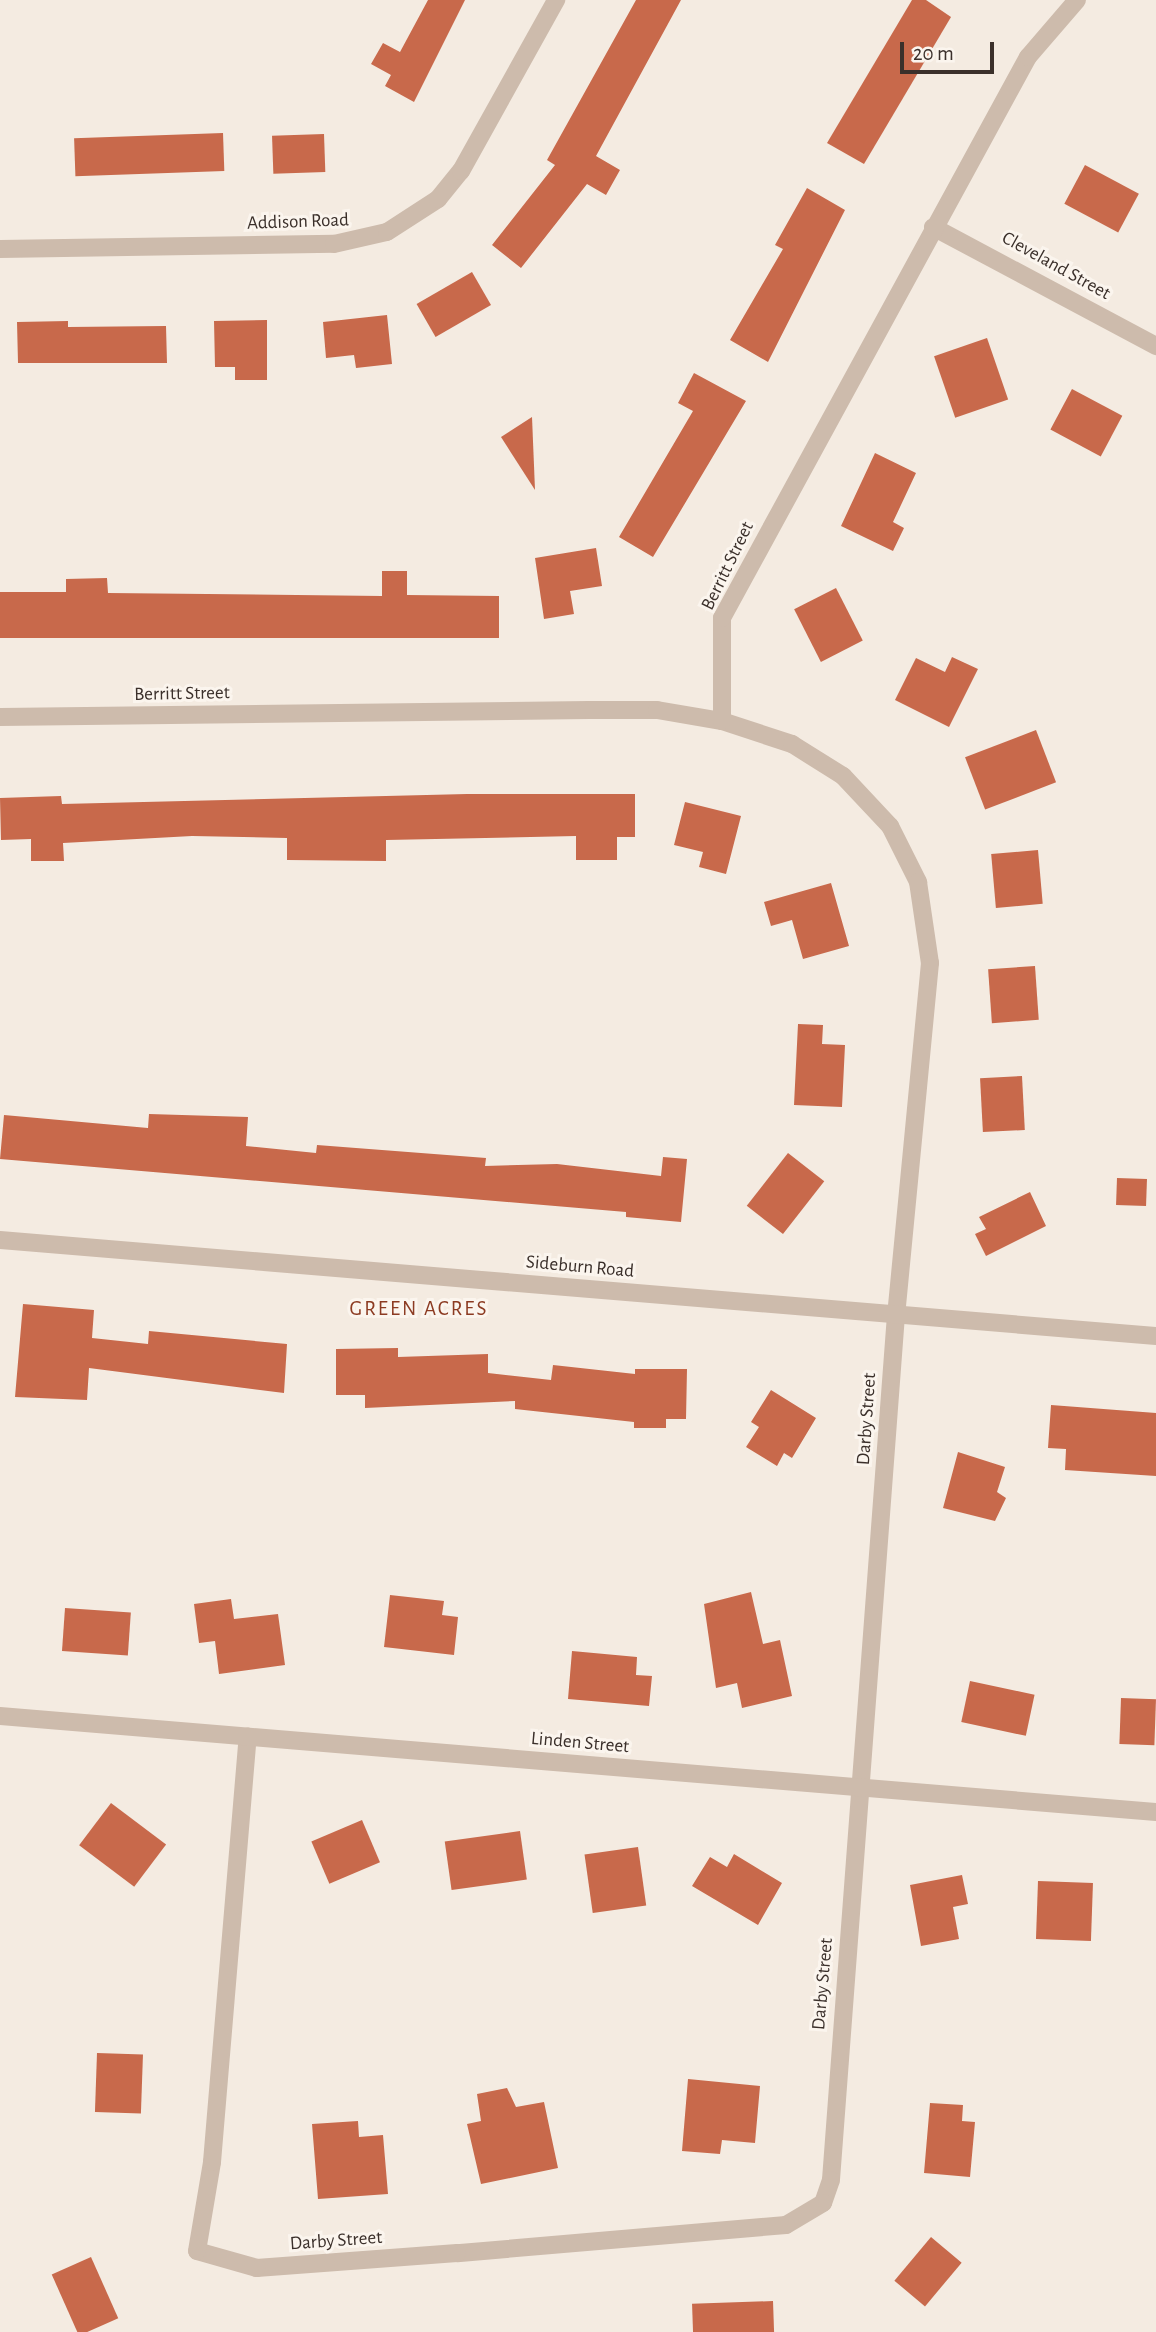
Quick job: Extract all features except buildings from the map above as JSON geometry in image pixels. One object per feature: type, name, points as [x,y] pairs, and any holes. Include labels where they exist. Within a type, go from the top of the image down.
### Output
[{"type":"street","name":"Addison Road","points":[[0,248],[334,244],[387,232],[438,199],[461,171],[556,0]]},
{"type":"street","name":"Berritt Street","points":[[0,717],[657,710],[722,721],[722,618],[1028,57],[1077,0]]},
{"type":"street","name":"Cleveland Street","points":[[933,227],[1156,346]]},
{"type":"street","name":"Darby Street","points":[[248,1737],[212,2162],[197,2251],[257,2268],[786,2225],[811,2215],[823,2203],[831,2180],[896,1315],[930,963],[918,882],[890,826],[843,776],[792,744],[722,721]]},
{"type":"street","name":"Sideburn Road","points":[[0,1240],[1156,1336]]},
{"type":"street","name":"Linden Street","points":[[0,1716],[1156,1812]]},
{"type":"district","name":"GREEN ACRES","points":[[419,1309]]}]
